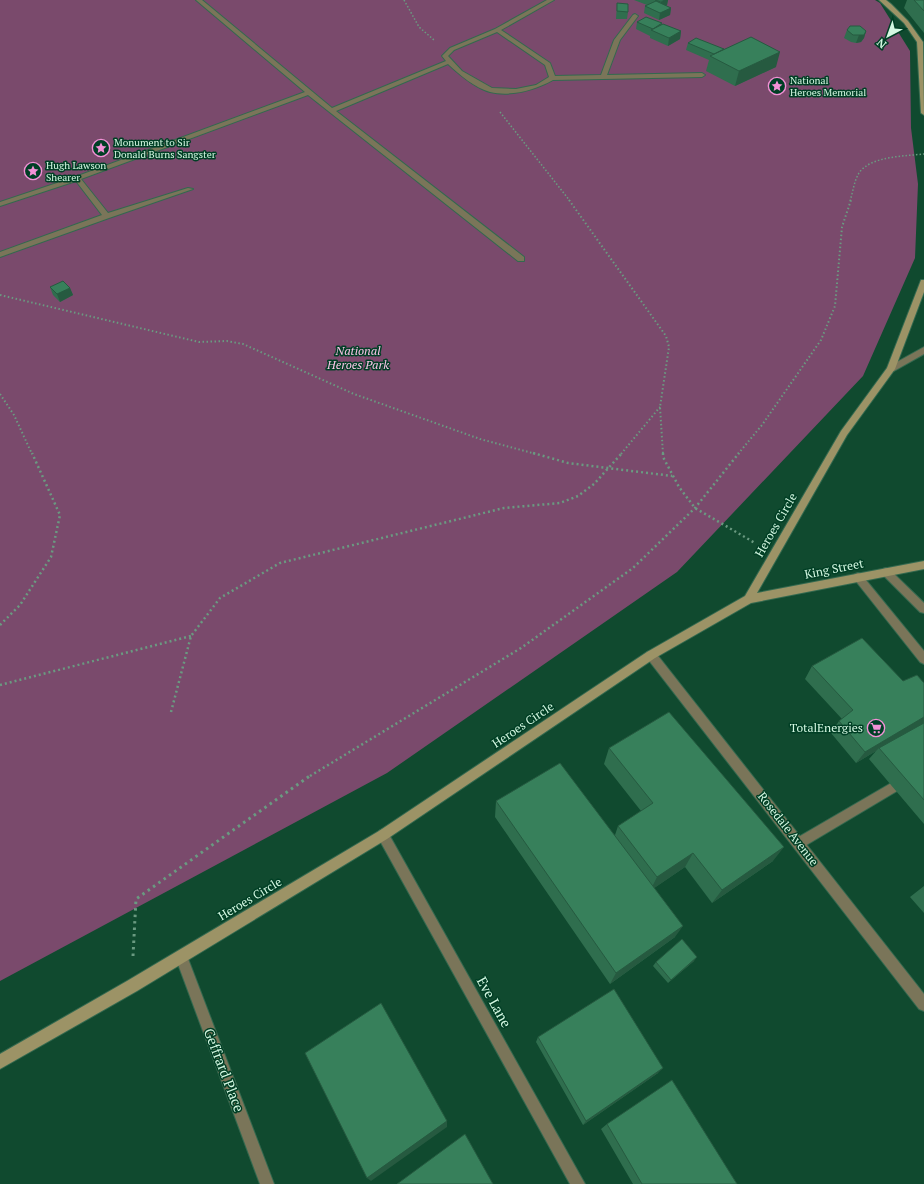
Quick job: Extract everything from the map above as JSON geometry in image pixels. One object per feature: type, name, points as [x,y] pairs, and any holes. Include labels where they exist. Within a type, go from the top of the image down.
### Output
[{"type":"main road","points":[[882,0],[906,22],[920,42],[924,114]]},
{"type":"main road","name":"Heroes Circle","points":[[0,1062],[132,986],[383,835],[652,655],[749,599],[844,433],[891,369],[924,282]]},
{"type":"main road","name":"King Street","points":[[749,599],[924,565]]},
{"type":"street","points":[[199,0],[309,93],[521,259]]},
{"type":"street","points":[[551,0],[497,30],[452,49],[445,56],[449,62],[475,82],[491,90],[516,90],[538,86],[552,78],[702,75]]},
{"type":"street","points":[[602,77],[617,40],[635,16]]},
{"type":"street","points":[[497,30],[548,64],[552,78]]},
{"type":"street","points":[[332,110],[449,62]]},
{"type":"street","points":[[0,204],[77,178],[309,93]]},
{"type":"street","points":[[77,178],[106,216]]},
{"type":"street","points":[[0,255],[106,216],[190,189]]},
{"type":"street","points":[[891,369],[924,350]]},
{"type":"street","points":[[886,572],[924,610]]},
{"type":"street","points":[[858,577],[924,659]]},
{"type":"street","name":"Rosedale Avenue","points":[[652,655],[924,1004]]},
{"type":"street","points":[[799,843],[893,787]]},
{"type":"street","name":"Eve Lane","points":[[383,835],[578,1184]]},
{"type":"street","name":"Geffrard Place","points":[[181,956],[267,1184]]},
{"type":"path","points":[[404,0],[419,27],[437,42],[452,49]]},
{"type":"path","points":[[491,90],[492,100],[499,111],[562,190],[666,336],[669,347],[660,407],[663,457],[672,476],[695,508],[774,553]]},
{"type":"path","points":[[132,986],[136,899],[323,767],[521,648],[633,568],[695,508],[762,426],[821,340],[835,306],[842,227],[859,173],[870,164],[891,157],[924,154]]},
{"type":"path","points":[[0,295],[198,342],[227,341],[244,344],[354,394],[480,439],[568,463],[672,476]]},
{"type":"path","points":[[0,394],[14,415],[60,515],[51,557],[20,605],[0,625]]},
{"type":"path","points":[[171,712],[191,636],[220,598],[280,563],[504,508],[560,503],[578,496],[594,484],[609,469],[660,407]]},
{"type":"path","points":[[0,685],[191,636]]},
{"type":"green space","name":"National Heroes Park","points":[[0,0],[875,0],[880,3],[910,51],[911,128],[918,184],[915,258],[863,376],[677,572],[387,773],[0,981]]},
{"type":"building","points":[[914,0],[924,0],[924,11]]},
{"type":"building","points":[[656,1],[671,8],[660,13],[645,6]]},
{"type":"building","points":[[617,3],[628,4],[628,12],[617,11]]},
{"type":"building","points":[[646,17],[662,23],[653,29],[637,22]]},
{"type":"building","points":[[663,24],[681,31],[669,38],[651,30]]},
{"type":"building","points":[[850,26],[860,26],[866,31],[864,35],[853,35],[847,30]]},
{"type":"building","points":[[751,37],[780,52],[739,71],[710,56]]},
{"type":"building","points":[[696,38],[724,49],[714,54],[688,43]]},
{"type":"building","points":[[63,281],[70,288],[57,294],[50,287]]},
{"type":"building","points":[[862,638],[903,681],[917,675],[924,683],[924,717],[865,752],[839,721],[853,710],[812,666]]},
{"type":"building","points":[[669,712],[784,847],[722,890],[693,853],[657,877],[618,826],[653,803],[609,748]]},
{"type":"building","points":[[924,723],[924,800],[879,748]]},
{"type":"building","points":[[560,763],[683,926],[616,973],[496,801]]},
{"type":"building","points":[[682,939],[697,957],[671,980],[656,962]]},
{"type":"building","points":[[614,989],[663,1068],[586,1121],[538,1037]]},
{"type":"building","points":[[381,1003],[447,1121],[367,1178],[305,1053]]},
{"type":"building","points":[[672,1080],[737,1184],[642,1184],[607,1124]]},
{"type":"building","points":[[465,1134],[493,1184],[397,1184]]},
{"type":"place","name":"National Heroes Memorial","points":[[777,86]]},
{"type":"place","name":"Monument to Sir Donald Burns Sangster","points":[[101,148]]},
{"type":"place","name":"Hugh Lawson Shearer","points":[[33,171]]},
{"type":"place","name":"TotalEnergies","points":[[876,728]]}]
